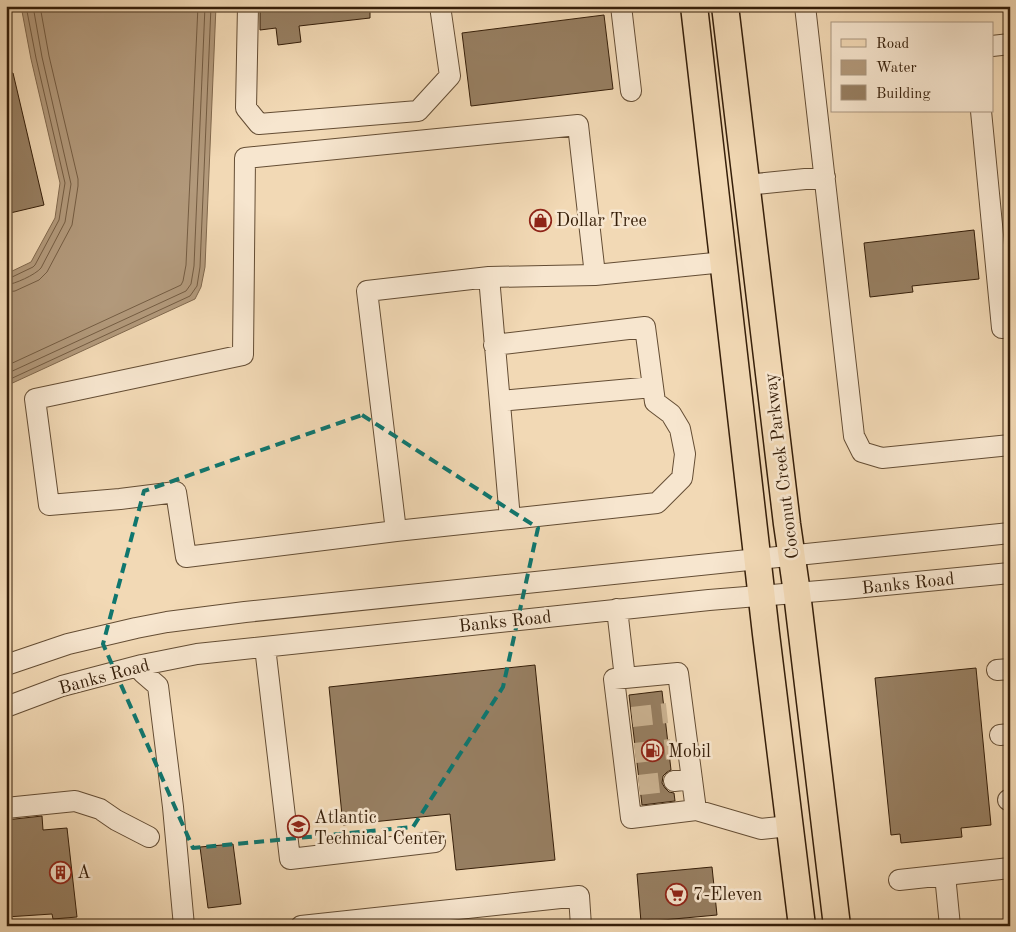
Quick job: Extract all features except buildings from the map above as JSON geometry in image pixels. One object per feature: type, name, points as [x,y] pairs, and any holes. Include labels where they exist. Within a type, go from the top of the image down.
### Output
[{"type":"main road","name":"Coconut Creek Parkway","points":[[694,6],[802,926]]},
{"type":"main road","name":"Coconut Creek Parkway","points":[[725,6],[837,926]]},
{"type":"street","points":[[248,6],[246,108],[259,124],[418,111],[450,76],[440,6]]},
{"type":"street","points":[[621,6],[631,91]]},
{"type":"street","points":[[805,6],[854,436],[862,452],[882,458],[1010,445]]},
{"type":"street","points":[[994,46],[1010,44]]},
{"type":"street","points":[[981,112],[1002,328]]},
{"type":"street","points":[[494,345],[645,327],[655,402],[671,414],[680,429],[685,454],[682,478],[657,503],[396,531],[186,557],[176,492],[49,505],[35,399],[243,355],[245,158],[578,125],[595,275]]},
{"type":"street","points":[[746,185],[825,177]]},
{"type":"street","points":[[396,531],[367,291],[489,277],[595,275],[724,262]]},
{"type":"street","points":[[489,277],[510,519]]},
{"type":"street","points":[[500,400],[653,387]]},
{"type":"street","name":"Banks Road","points":[[6,665],[68,644],[167,622],[274,609],[1010,533]]},
{"type":"street","name":"Banks Road","points":[[6,706],[62,686],[142,665],[197,654],[617,609],[1010,573]]},
{"type":"street","points":[[984,575],[1010,588]]},
{"type":"street","points":[[617,609],[625,678]]},
{"type":"street","points":[[265,647],[290,859],[434,842]]},
{"type":"street","points":[[144,673],[158,686],[173,807],[184,926]]},
{"type":"street","points":[[696,810],[683,780],[675,712],[678,673],[614,680],[625,718],[633,786],[630,818],[696,810],[761,829],[789,826]]},
{"type":"street","points":[[6,808],[75,801],[100,809],[116,820],[149,837]]},
{"type":"street","points":[[899,880],[1010,868]]},
{"type":"street","points":[[945,875],[950,926]]},
{"type":"street","points":[[301,926],[578,896],[581,926]]},
{"type":"highlighted area","points":[[362,415],[538,528],[503,687],[413,827],[193,848],[103,644],[144,491]]},
{"type":"water","points":[[21,6],[216,6],[205,267],[201,287],[195,299],[6,386],[6,274],[31,262],[55,218],[60,183],[31,59]]},
{"type":"tunnel","points":[[632,717],[667,713]]},
{"type":"tunnel","points":[[635,753],[671,749]]},
{"type":"tunnel","points":[[639,785],[674,781]]},
{"type":"place","name":"Dollar Tree","points":[[540,220]]},
{"type":"place","name":"Mobil","points":[[652,751]]},
{"type":"place","name":"Atlantic Technical Center","points":[[298,827]]},
{"type":"place","name":"A","points":[[61,872]]},
{"type":"place","name":"7-Eleven","points":[[677,894]]}]
